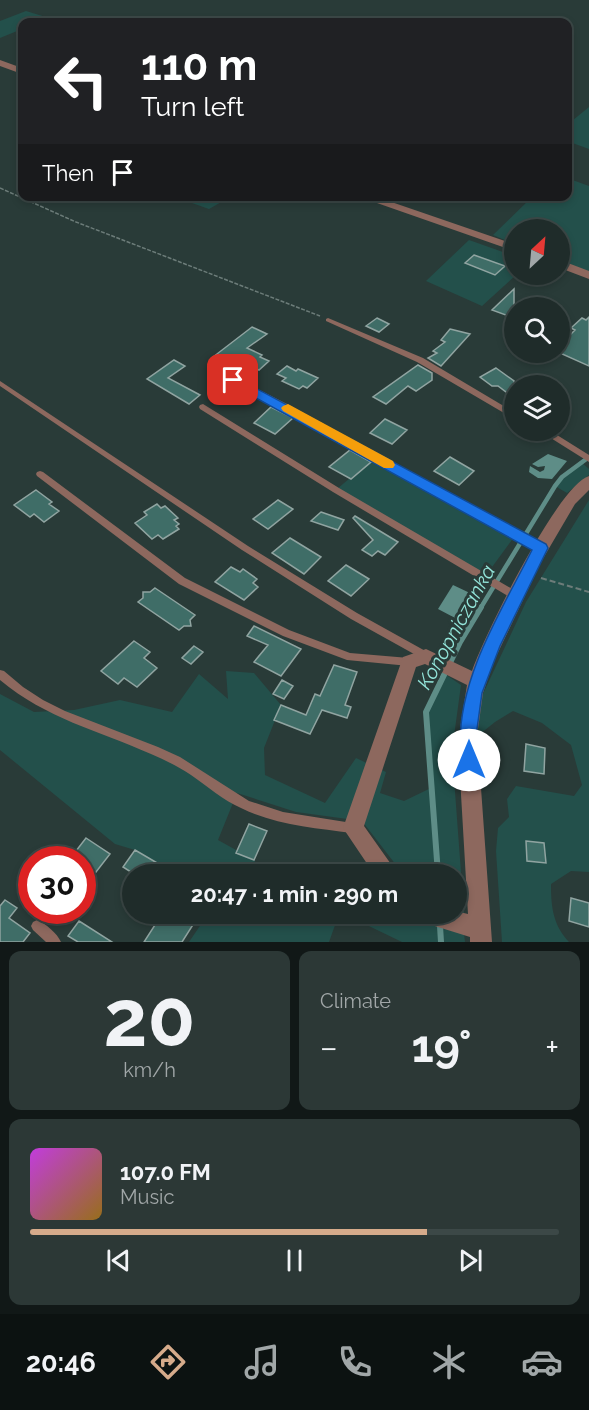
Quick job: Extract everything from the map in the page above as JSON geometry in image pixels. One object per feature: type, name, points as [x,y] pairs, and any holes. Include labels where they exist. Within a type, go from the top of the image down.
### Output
[{"type":"street","points":[[0,63],[18,70]]},
{"type":"street","points":[[377,201],[504,245]]},
{"type":"street","points":[[570,268],[589,275]]},
{"type":"street","points":[[481,933],[468,742],[471,704],[478,682],[526,574],[534,543],[589,481]]},
{"type":"street","points":[[377,864],[353,828],[434,663],[478,682]]},
{"type":"street","points":[[464,924],[481,933]]},
{"type":"lane","points":[[328,320],[420,360],[504,409]]},
{"type":"lane","points":[[215,371],[288,408],[464,507],[534,543]]},
{"type":"lane","points":[[0,382],[245,548],[434,663]]},
{"type":"lane","points":[[202,407],[345,496],[516,596]]},
{"type":"lane","points":[[560,441],[586,457]]},
{"type":"lane","points":[[40,474],[182,581],[286,633],[350,657],[434,663]]},
{"type":"lane","points":[[0,674],[9,683],[56,711],[176,760],[246,805],[296,819],[353,828]]},
{"type":"lane","points":[[37,926],[55,942]]},
{"type":"path","points":[[0,188],[18,196]]},
{"type":"path","points":[[29,201],[76,222],[328,320]]},
{"type":"path","points":[[526,574],[589,592]]},
{"type":"shaded area","points":[[26,11],[49,18],[18,18],[18,31],[0,38],[0,21]]},
{"type":"shaded area","points":[[589,107],[589,149],[572,143],[572,121]]},
{"type":"shaded area","points":[[572,180],[589,186],[589,272],[570,265],[570,219],[509,219],[528,201],[572,201]]},
{"type":"shaded area","points":[[186,201],[223,201],[209,209]]},
{"type":"shaded area","points":[[504,224],[504,240],[493,235]]},
{"type":"shaded area","points":[[469,240],[504,252],[505,285],[482,306],[426,281]]},
{"type":"shaded area","points":[[548,454],[567,461],[552,479],[538,478],[529,472],[530,466],[540,472],[544,470],[545,466],[538,467],[532,464]]},
{"type":"shaded area","points":[[375,457],[517,533],[484,578],[337,489]]},
{"type":"shaded area","points":[[581,462],[589,469],[589,475],[567,493],[555,486],[562,477]]},
{"type":"shaded area","points":[[589,500],[589,872],[571,871],[551,884],[556,922],[569,942],[502,942],[496,851],[498,828],[509,817],[507,799],[516,786],[574,796],[582,785],[571,745],[542,723],[513,711],[480,734],[475,723],[481,698],[526,602]]},
{"type":"shaded area","points":[[453,585],[472,594],[457,619],[438,609]]},
{"type":"shaded area","points":[[226,671],[254,673],[281,705],[264,748],[265,775],[325,803],[356,758],[386,772],[380,793],[404,801],[431,788],[426,712],[445,674],[461,685],[452,751],[460,864],[395,864],[362,821],[296,812],[237,793],[218,840],[254,860],[256,864],[158,864],[135,850],[115,844],[0,750],[0,694],[34,712],[74,710],[120,700],[172,712],[199,674],[228,699]]},
{"type":"shaded area","points":[[201,924],[335,924],[329,942],[189,942]]},
{"type":"shaded area","points":[[365,924],[440,924],[464,934],[465,942],[402,942]]},
{"type":"building","points":[[474,255],[504,267],[495,275],[465,263]]},
{"type":"building","points":[[514,289],[514,297],[506,297]]},
{"type":"building","points":[[504,299],[504,314],[492,310]]},
{"type":"building","points":[[589,317],[589,366],[570,357],[570,335],[575,330],[571,328],[582,318],[586,320]]},
{"type":"building","points":[[377,318],[389,324],[379,332],[366,326]]},
{"type":"building","points":[[252,327],[267,334],[247,348],[269,361],[259,370],[231,358],[225,363],[213,357]]},
{"type":"building","points":[[450,329],[470,334],[441,366],[428,358],[437,353],[433,351],[445,342],[441,340]]},
{"type":"building","points":[[174,360],[185,366],[168,378],[200,395],[189,404],[147,379]]},
{"type":"building","points":[[418,365],[432,373],[432,380],[416,391],[408,386],[386,404],[373,397]]},
{"type":"building","points":[[287,366],[318,378],[307,388],[303,386],[299,389],[282,381],[286,378],[277,374]]},
{"type":"building","points":[[496,368],[506,375],[504,390],[498,386],[492,386],[480,377]]},
{"type":"building","points":[[271,407],[293,418],[275,434],[254,423]]},
{"type":"building","points":[[385,419],[407,430],[392,444],[370,433]]},
{"type":"building","points":[[350,450],[371,462],[351,479],[329,467]]},
{"type":"building","points":[[450,457],[474,471],[459,485],[434,471]]},
{"type":"building","points":[[36,490],[52,502],[49,504],[59,511],[44,522],[34,514],[30,517],[14,505]]},
{"type":"building","points":[[278,500],[293,509],[268,529],[253,519]]},
{"type":"building","points":[[157,504],[161,508],[165,506],[178,518],[174,520],[179,524],[176,526],[179,529],[163,539],[158,535],[152,539],[135,523],[147,515],[144,512]]},
{"type":"building","points":[[321,512],[344,520],[338,530],[311,521]]},
{"type":"building","points":[[355,516],[398,542],[385,555],[378,551],[372,556],[362,550],[373,540],[353,518]]},
{"type":"building","points":[[290,538],[321,557],[304,574],[272,553]]},
{"type":"building","points":[[346,565],[369,579],[351,596],[328,581]]},
{"type":"building","points":[[231,567],[240,572],[243,569],[257,579],[253,583],[258,587],[244,600],[215,582]]},
{"type":"building","points":[[155,588],[195,615],[190,620],[191,626],[184,626],[179,630],[138,602],[143,598],[143,592],[150,592]]},
{"type":"building","points":[[254,626],[301,649],[281,676],[254,662],[268,645],[247,636]]},
{"type":"building","points":[[134,641],[150,652],[144,658],[157,668],[137,687],[124,678],[118,684],[101,671]]},
{"type":"building","points":[[194,646],[203,652],[191,664],[182,658]]},
{"type":"building","points":[[334,665],[357,672],[345,705],[351,707],[347,718],[322,710],[310,734],[274,720],[281,705],[306,715],[315,694],[320,696]]},
{"type":"building","points":[[282,680],[293,686],[284,699],[273,694]]},
{"type":"building","points":[[526,744],[545,748],[544,774],[524,771]]},
{"type":"building","points":[[249,824],[267,831],[254,860],[236,853]]},
{"type":"building","points":[[86,838],[110,854],[96,872],[96,846],[80,846]]},
{"type":"building","points":[[526,841],[544,843],[546,863],[527,861]]},
{"type":"building","points":[[135,850],[159,864],[125,864]]},
{"type":"building","points":[[571,898],[589,903],[589,927],[569,921]]},
{"type":"building","points":[[5,900],[17,908],[9,918],[30,933],[23,942],[0,942],[0,906]]},
{"type":"building","points":[[77,924],[84,924],[112,942],[78,942],[68,936]]},
{"type":"building","points":[[153,924],[193,924],[182,942],[144,942],[155,925]]},
{"type":"waterway","name":"Konopniczanka","points":[[480,609],[555,486],[562,477],[589,457]]},
{"type":"waterway","name":"Konopniczanka","points":[[437,864],[426,712],[460,642],[481,607]]},
{"type":"waterway","name":"Konopniczanka","points":[[440,926],[441,942]]},
{"type":"slow traffic","points":[[288,408],[389,465]]},
{"type":"route","points":[[233,380],[541,548],[526,574],[484,663],[471,704],[468,729],[469,760]]}]
